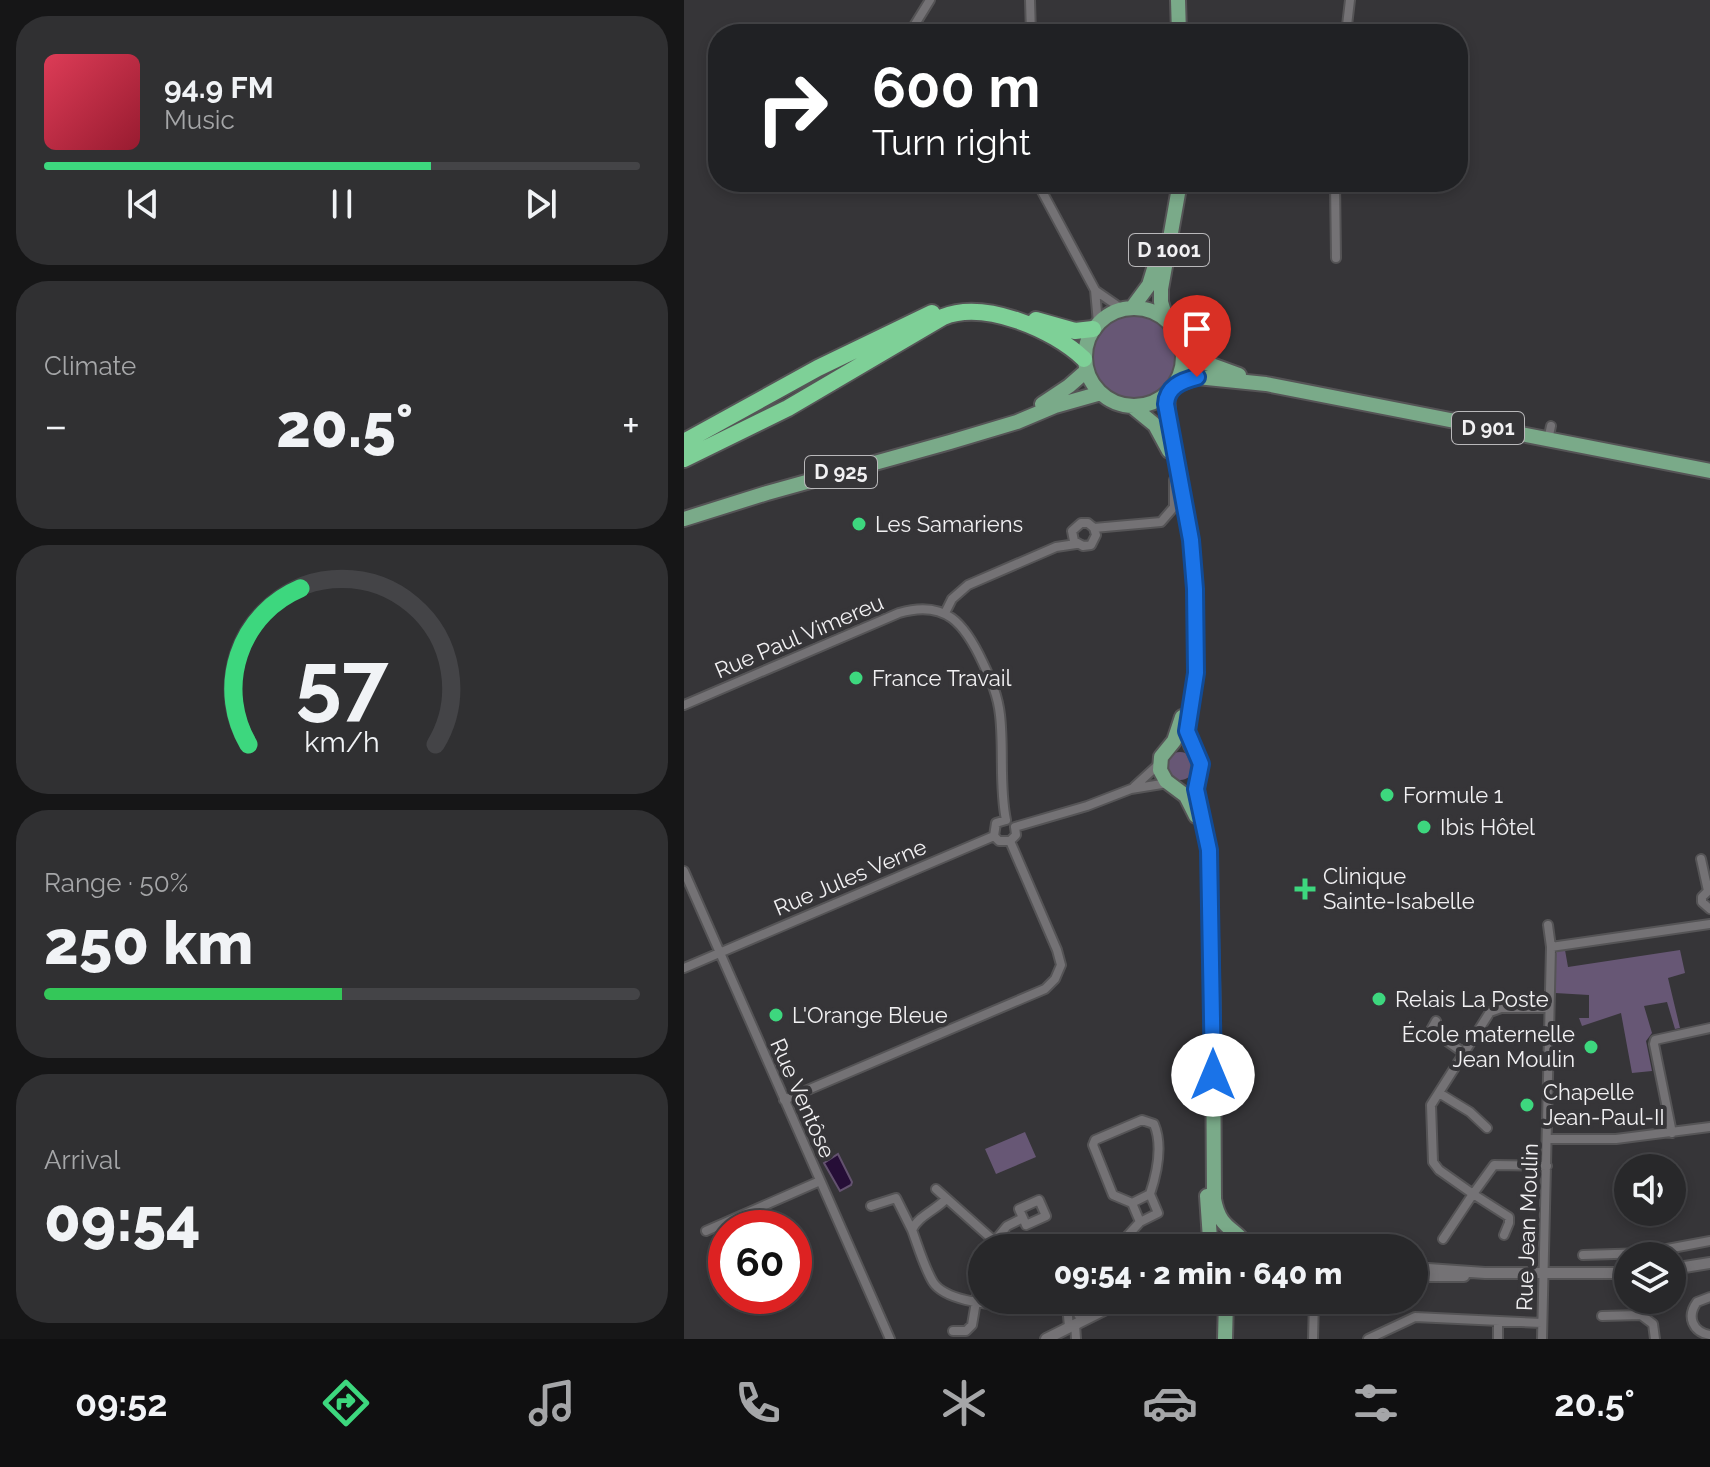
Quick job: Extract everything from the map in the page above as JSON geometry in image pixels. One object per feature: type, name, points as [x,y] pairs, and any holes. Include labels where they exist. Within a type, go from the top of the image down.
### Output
[{"type":"highway","points":[[684,442],[818,368],[931,313],[948,308],[980,306],[1068,330],[1096,326]]},
{"type":"highway","points":[[684,459],[774,415],[943,317],[960,312],[981,311],[1022,322],[1039,330],[1085,365]]},
{"type":"main road","points":[[1174,24],[1175,0]]},
{"type":"main road","points":[[1175,0],[1178,24]]},
{"type":"main road","name":"D 1001","points":[[1127,308],[1149,285],[1158,259],[1170,192]]},
{"type":"main road","name":"D 1001","points":[[1166,318],[1161,289],[1178,192]]},
{"type":"main road","points":[[1175,467],[1155,425],[1133,407],[1116,403],[1101,393],[1085,365],[1086,345],[1096,326],[1111,313],[1127,308],[1150,310],[1166,318],[1183,348],[1183,365],[1171,389],[1168,415],[1192,552],[1196,673],[1187,731],[1201,764],[1196,789],[1208,839],[1214,1199],[1221,1221],[1231,1233]]},
{"type":"main road","name":"D 901","points":[[1183,348],[1198,360],[1266,384]]},
{"type":"main road","name":"D 925","points":[[999,426],[1055,396],[1085,365]]},
{"type":"main road","name":"D 901","points":[[1171,389],[1197,377],[1266,384],[1550,433],[1710,471]]},
{"type":"main road","points":[[1133,407],[1154,402],[1171,389]]},
{"type":"main road","name":"D 925","points":[[684,519],[1101,393]]},
{"type":"main road","points":[[1196,651],[1177,736],[1164,757],[1162,776],[1192,806],[1203,850],[1209,1072],[1206,1234]]},
{"type":"main road","points":[[1164,757],[1179,745],[1194,750]]},
{"type":"main road","points":[[1172,785],[1189,785],[1198,777]]},
{"type":"main road","points":[[1218,1234],[1231,1233]]},
{"type":"main road","points":[[1217,1314],[1217,1339]]},
{"type":"main road","points":[[1225,1339],[1226,1314]]},
{"type":"street","points":[[915,24],[930,0]]},
{"type":"street","points":[[1030,0],[1031,24]]},
{"type":"street","points":[[1347,24],[1350,0]]},
{"type":"street","points":[[1042,192],[1095,290],[1096,326]]},
{"type":"street","points":[[1335,192],[1336,258]]},
{"type":"street","points":[[1095,290],[1127,308]]},
{"type":"street","points":[[1094,528],[1155,524],[1165,520],[1175,502],[1175,467]]},
{"type":"street","points":[[1006,820],[996,823],[994,836],[1003,843],[1016,835],[1015,827],[1006,820],[998,698],[967,632],[945,613],[962,588],[1056,547],[1083,546],[1093,542],[1096,535],[1094,528],[1088,523],[1081,523],[1056,547]]},
{"type":"street","points":[[1072,534],[1076,544]]},
{"type":"street","name":"Rue Paul Vimereu","points":[[684,705],[899,613],[917,609],[945,613]]},
{"type":"street","points":[[1131,789],[1154,771],[1164,757]]},
{"type":"street","points":[[1015,827],[1087,806],[1131,789],[1172,785]]},
{"type":"street","name":"Rue Jules Verne","points":[[684,968],[994,836]]},
{"type":"street","points":[[784,1100],[1045,989],[1055,979],[1061,965],[1057,950],[1010,841]]},
{"type":"street","points":[[1701,859],[1709,891],[1702,902],[1710,909]]},
{"type":"street","name":"Rue Ventôse","points":[[684,871],[890,1339]]},
{"type":"street","points":[[1551,947],[1710,924]]},
{"type":"street","name":"Rue Jean Moulin","points":[[1542,1339],[1551,947],[1548,925]]},
{"type":"street","points":[[1504,1235],[1509,1217],[1439,1170],[1433,1162],[1430,1152],[1431,1105],[1490,1012],[1501,1008],[1549,1008]]},
{"type":"street","points":[[1436,1021],[1431,1030],[1464,1053]]},
{"type":"street","points":[[1672,1133],[1655,1040],[1710,1028]]},
{"type":"street","points":[[1439,1093],[1470,1112],[1487,1128]]},
{"type":"street","points":[[1129,1234],[1140,1222],[1158,1213],[1150,1194],[1158,1171],[1157,1131],[1154,1124],[1142,1120],[1095,1140],[1093,1145],[1113,1195],[1132,1203],[1140,1222]]},
{"type":"street","points":[[1548,1139],[1616,1139],[1710,1127]]},
{"type":"street","points":[[1443,1239],[1494,1165],[1547,1166]]},
{"type":"street","points":[[706,1231],[820,1181]]},
{"type":"street","points":[[936,1189],[981,1234]]},
{"type":"street","points":[[1132,1203],[1150,1194]]},
{"type":"street","points":[[871,1206],[896,1198],[934,1283],[945,1294],[968,1299]]},
{"type":"street","points":[[912,1230],[916,1221],[946,1199]]},
{"type":"street","points":[[1000,1234],[1007,1226],[1023,1218]]},
{"type":"street","points":[[1583,1255],[1646,1253],[1710,1241]]},
{"type":"street","points":[[1686,1267],[1710,1263]]},
{"type":"street","points":[[1428,1269],[1485,1273],[1614,1273]]},
{"type":"street","points":[[1428,1276],[1485,1273]]},
{"type":"street","points":[[1706,1336],[1694,1327],[1691,1314],[1697,1302],[1710,1297]]},
{"type":"street","points":[[953,1331],[966,1331],[972,1325],[974,1314]]},
{"type":"street","points":[[1046,1339],[1097,1314]]},
{"type":"street","points":[[1313,1339],[1314,1314]]},
{"type":"street","points":[[1602,1316],[1641,1315],[1653,1324],[1655,1339]]},
{"type":"street","points":[[1368,1339],[1415,1317],[1542,1323]]},
{"type":"street","points":[[1498,1321],[1498,1339]]},
{"type":"street","points":[[1070,1328],[1076,1339]]},
{"type":"shaded area","points":[[1133,315],[1150,319],[1164,328],[1173,342],[1177,359],[1173,376],[1164,390],[1150,399],[1133,403],[1116,399],[1102,390],[1093,376],[1089,359],[1093,342],[1102,328],[1116,319]]},
{"type":"shaded area","points":[[1180,752],[1190,756],[1194,766],[1190,776],[1180,780],[1170,776],[1166,766],[1170,756]]},
{"type":"shaded area","points":[[1565,950],[1568,967],[1680,950],[1685,973],[1668,978],[1680,1028],[1675,1029],[1667,1002],[1644,1006],[1652,1033],[1646,1041],[1652,1071],[1632,1073],[1621,1013],[1582,1026],[1579,1018],[1589,1018],[1589,995],[1555,993],[1556,951]]},
{"type":"shaded area","points":[[1025,1132],[1036,1157],[996,1174],[985,1149]]},
{"type":"shaded area","points":[[838,1154],[852,1182],[840,1191],[824,1163]]},
{"type":"place","name":"Les Samariens","points":[[859,524]]},
{"type":"place","name":"France Travail","points":[[856,678]]},
{"type":"place","name":"Formule 1","points":[[1387,795]]},
{"type":"place","name":"Ibis Hôtel","points":[[1424,827]]},
{"type":"place","name":"Clinique Sainte-Isabelle","points":[[1305,889]]},
{"type":"place","name":"Relais La Poste","points":[[1379,999]]},
{"type":"place","name":"L'Orange Bleue","points":[[776,1015]]},
{"type":"place","name":"École maternelle Jean Moulin","points":[[1591,1047]]},
{"type":"place","name":"Chapelle Jean-Paul-II","points":[[1527,1105]]},
{"type":"route","points":[[1197,377],[1175,385],[1167,394],[1166,404],[1191,540],[1195,589],[1196,673],[1187,731],[1201,764],[1196,789],[1209,850],[1213,1075]]}]
